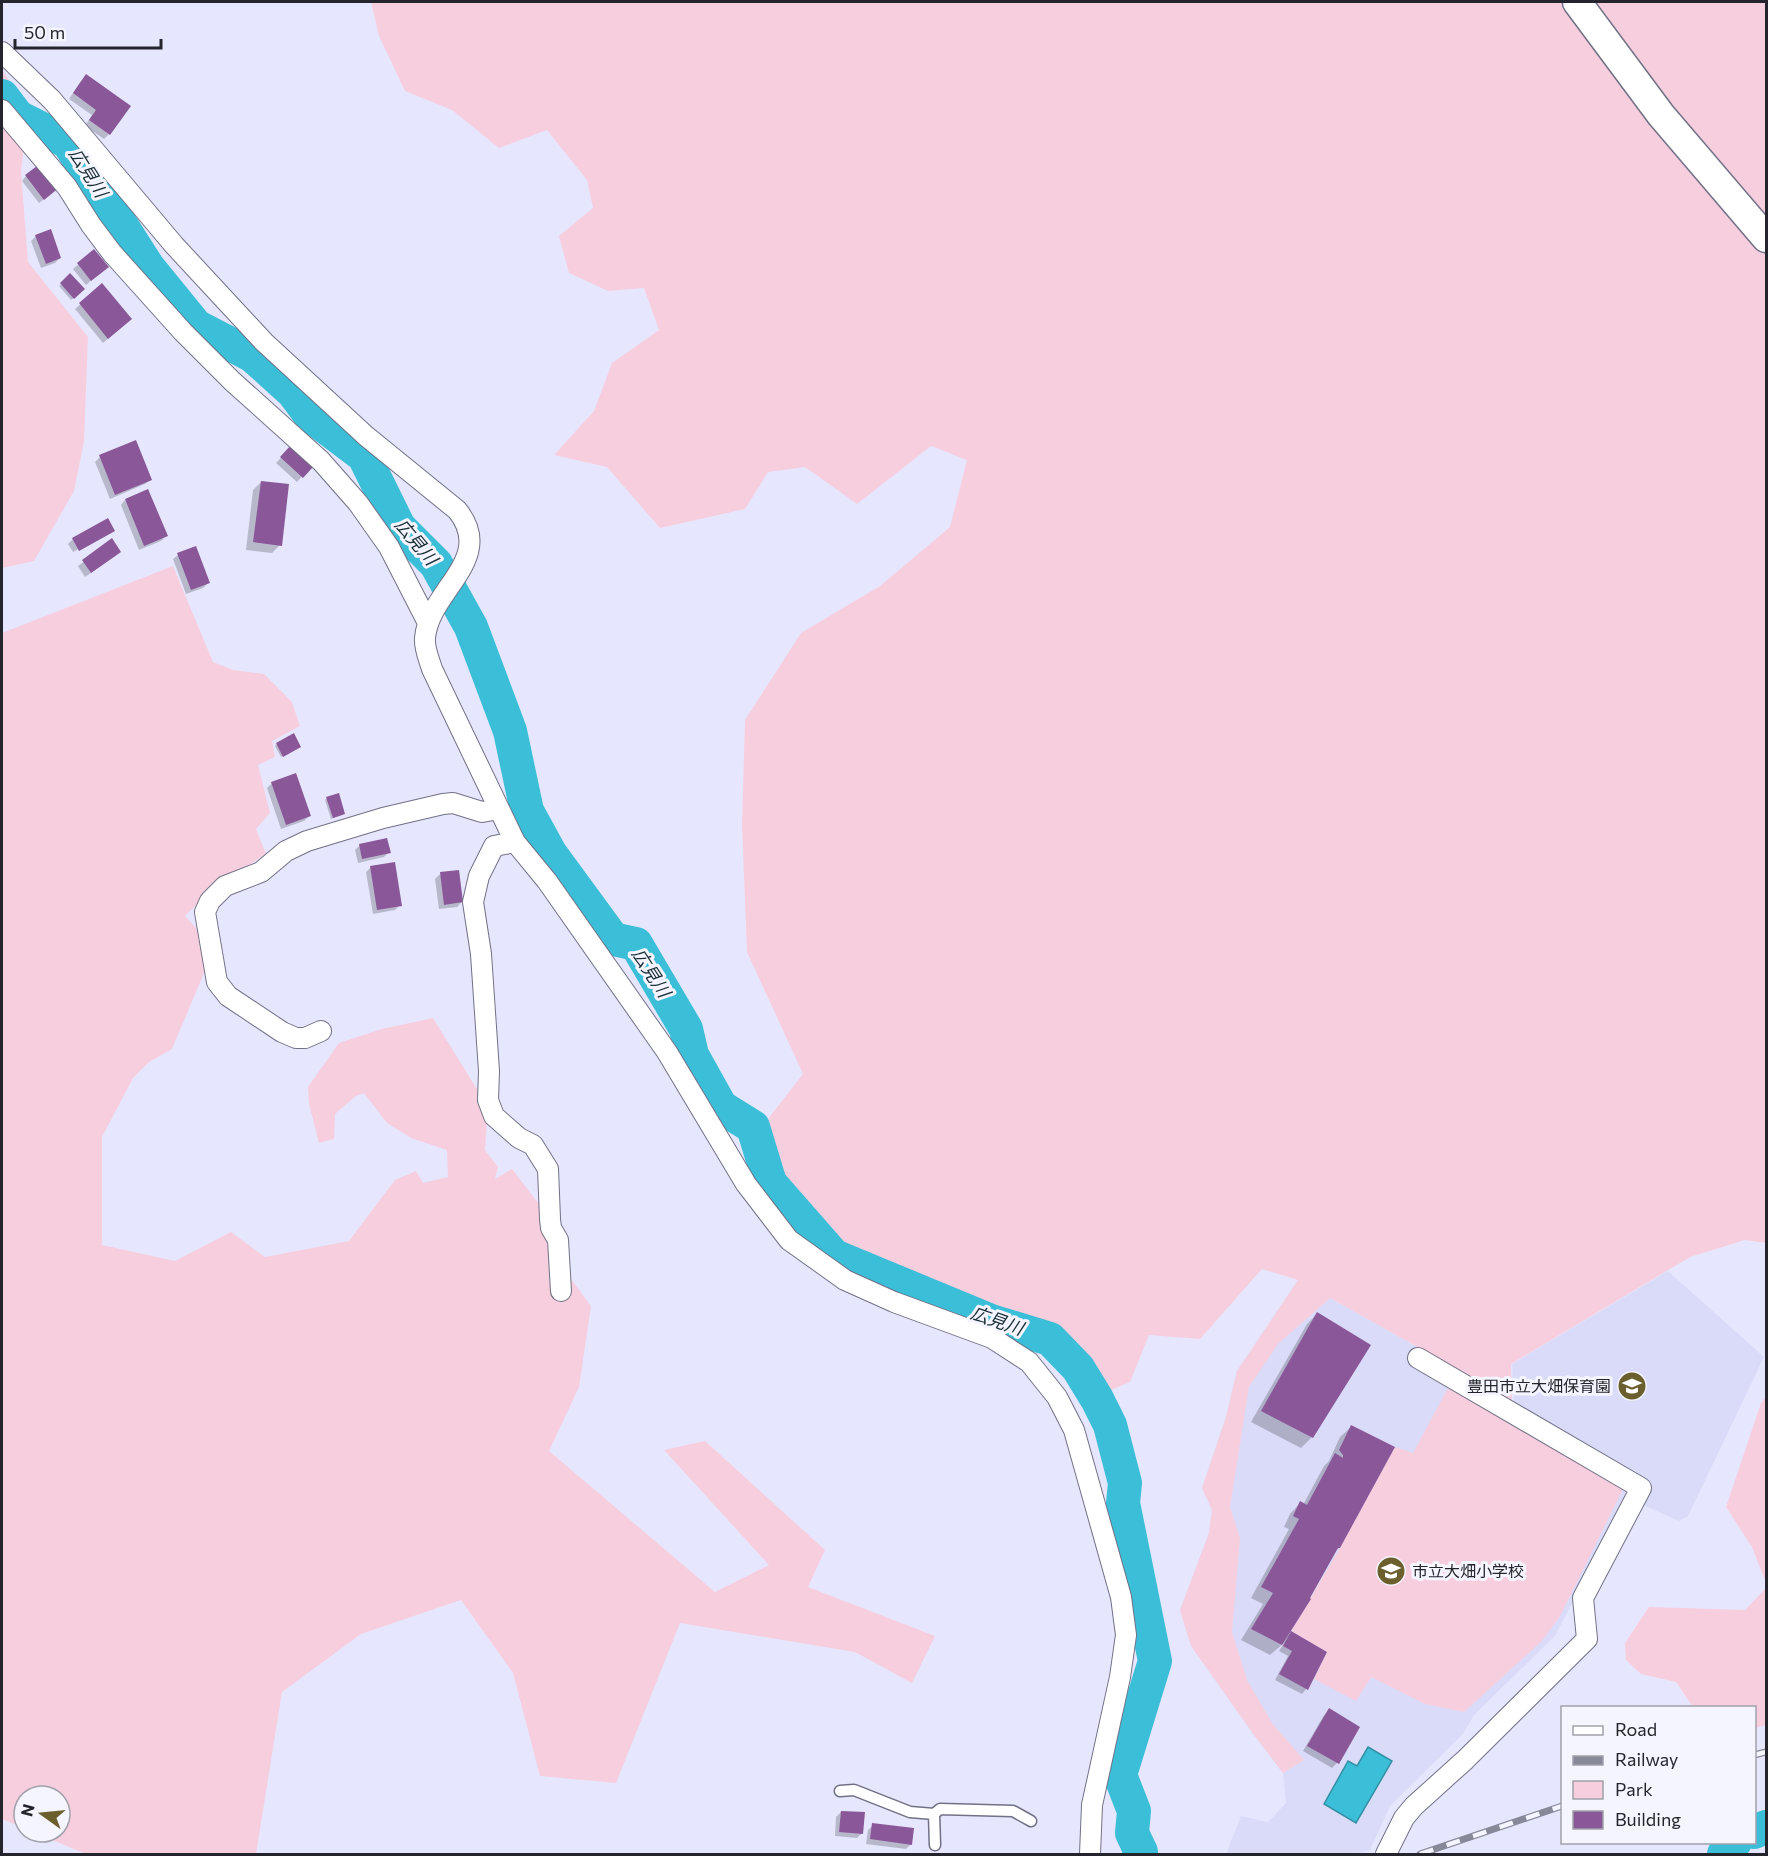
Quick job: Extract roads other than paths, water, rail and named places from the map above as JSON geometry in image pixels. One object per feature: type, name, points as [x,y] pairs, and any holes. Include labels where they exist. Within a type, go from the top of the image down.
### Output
[{"type":"street","points":[[1577,2],[1661,115],[1767,238]]},
{"type":"street","points":[[2,52],[52,100],[174,245],[264,342],[366,436],[464,519],[470,541],[469,552],[462,568],[430,619],[425,638],[432,669],[515,842],[548,880],[667,1052],[746,1184],[789,1240],[845,1280],[894,1302],[992,1338],[1029,1362],[1058,1397],[1074,1430],[1121,1597],[1126,1635],[1120,1677],[1092,1806],[1090,1854]]},
{"type":"street","points":[[2,110],[67,187],[112,253],[183,332],[232,381],[321,461],[358,503],[390,547],[430,619]]},
{"type":"street","points":[[321,1031],[305,1038],[296,1038],[282,1032],[228,996],[217,982],[205,912],[210,901],[225,886],[261,872],[286,850],[307,841],[383,818],[443,804],[453,803],[482,812],[499,809]]},
{"type":"street","points":[[515,842],[494,846],[479,876],[473,902],[484,1000],[489,1071],[488,1100],[494,1116],[519,1138],[533,1145],[548,1168],[550,1219],[551,1228],[558,1240],[561,1291]]},
{"type":"street","points":[[1386,1854],[1404,1818],[1414,1806],[1465,1760],[1587,1639],[1583,1598],[1641,1488],[1418,1358]]},
{"type":"lane","points":[[840,1791],[854,1790],[910,1812],[934,1814],[940,1809],[1013,1811],[1031,1821]]},
{"type":"lane","points":[[934,1814],[935,1845]]},
{"type":"water","points":[[1368,1747],[1392,1761],[1356,1823],[1324,1804],[1348,1761],[1357,1766]]},
{"type":"waterway","name":"広見川","points":[[2,96],[18,117],[68,142],[148,267],[196,326],[253,356],[293,392],[311,416],[364,456],[399,527],[436,564],[471,627],[510,731],[527,811],[550,853],[613,939],[636,944],[686,1029],[692,1055],[721,1107],[753,1127],[770,1183],[834,1256],[991,1321],[1050,1339],[1078,1368],[1110,1425],[1125,1483],[1123,1503],[1155,1661],[1120,1775],[1134,1811],[1132,1833],[1141,1852],[1139,1854]]},
{"type":"waterway","points":[[1756,1831],[1766,1827]]},
{"type":"waterway","points":[[1724,1854],[1733,1844]]},
{"type":"railway","points":[[1756,1754],[1766,1752]]},
{"type":"railway","points":[[1420,1854],[1561,1806]]},
{"type":"place","name":"豊田市立大畑保育園","points":[[1632,1386]]},
{"type":"place","name":"市立大畑小学校","points":[[1391,1571]]}]
